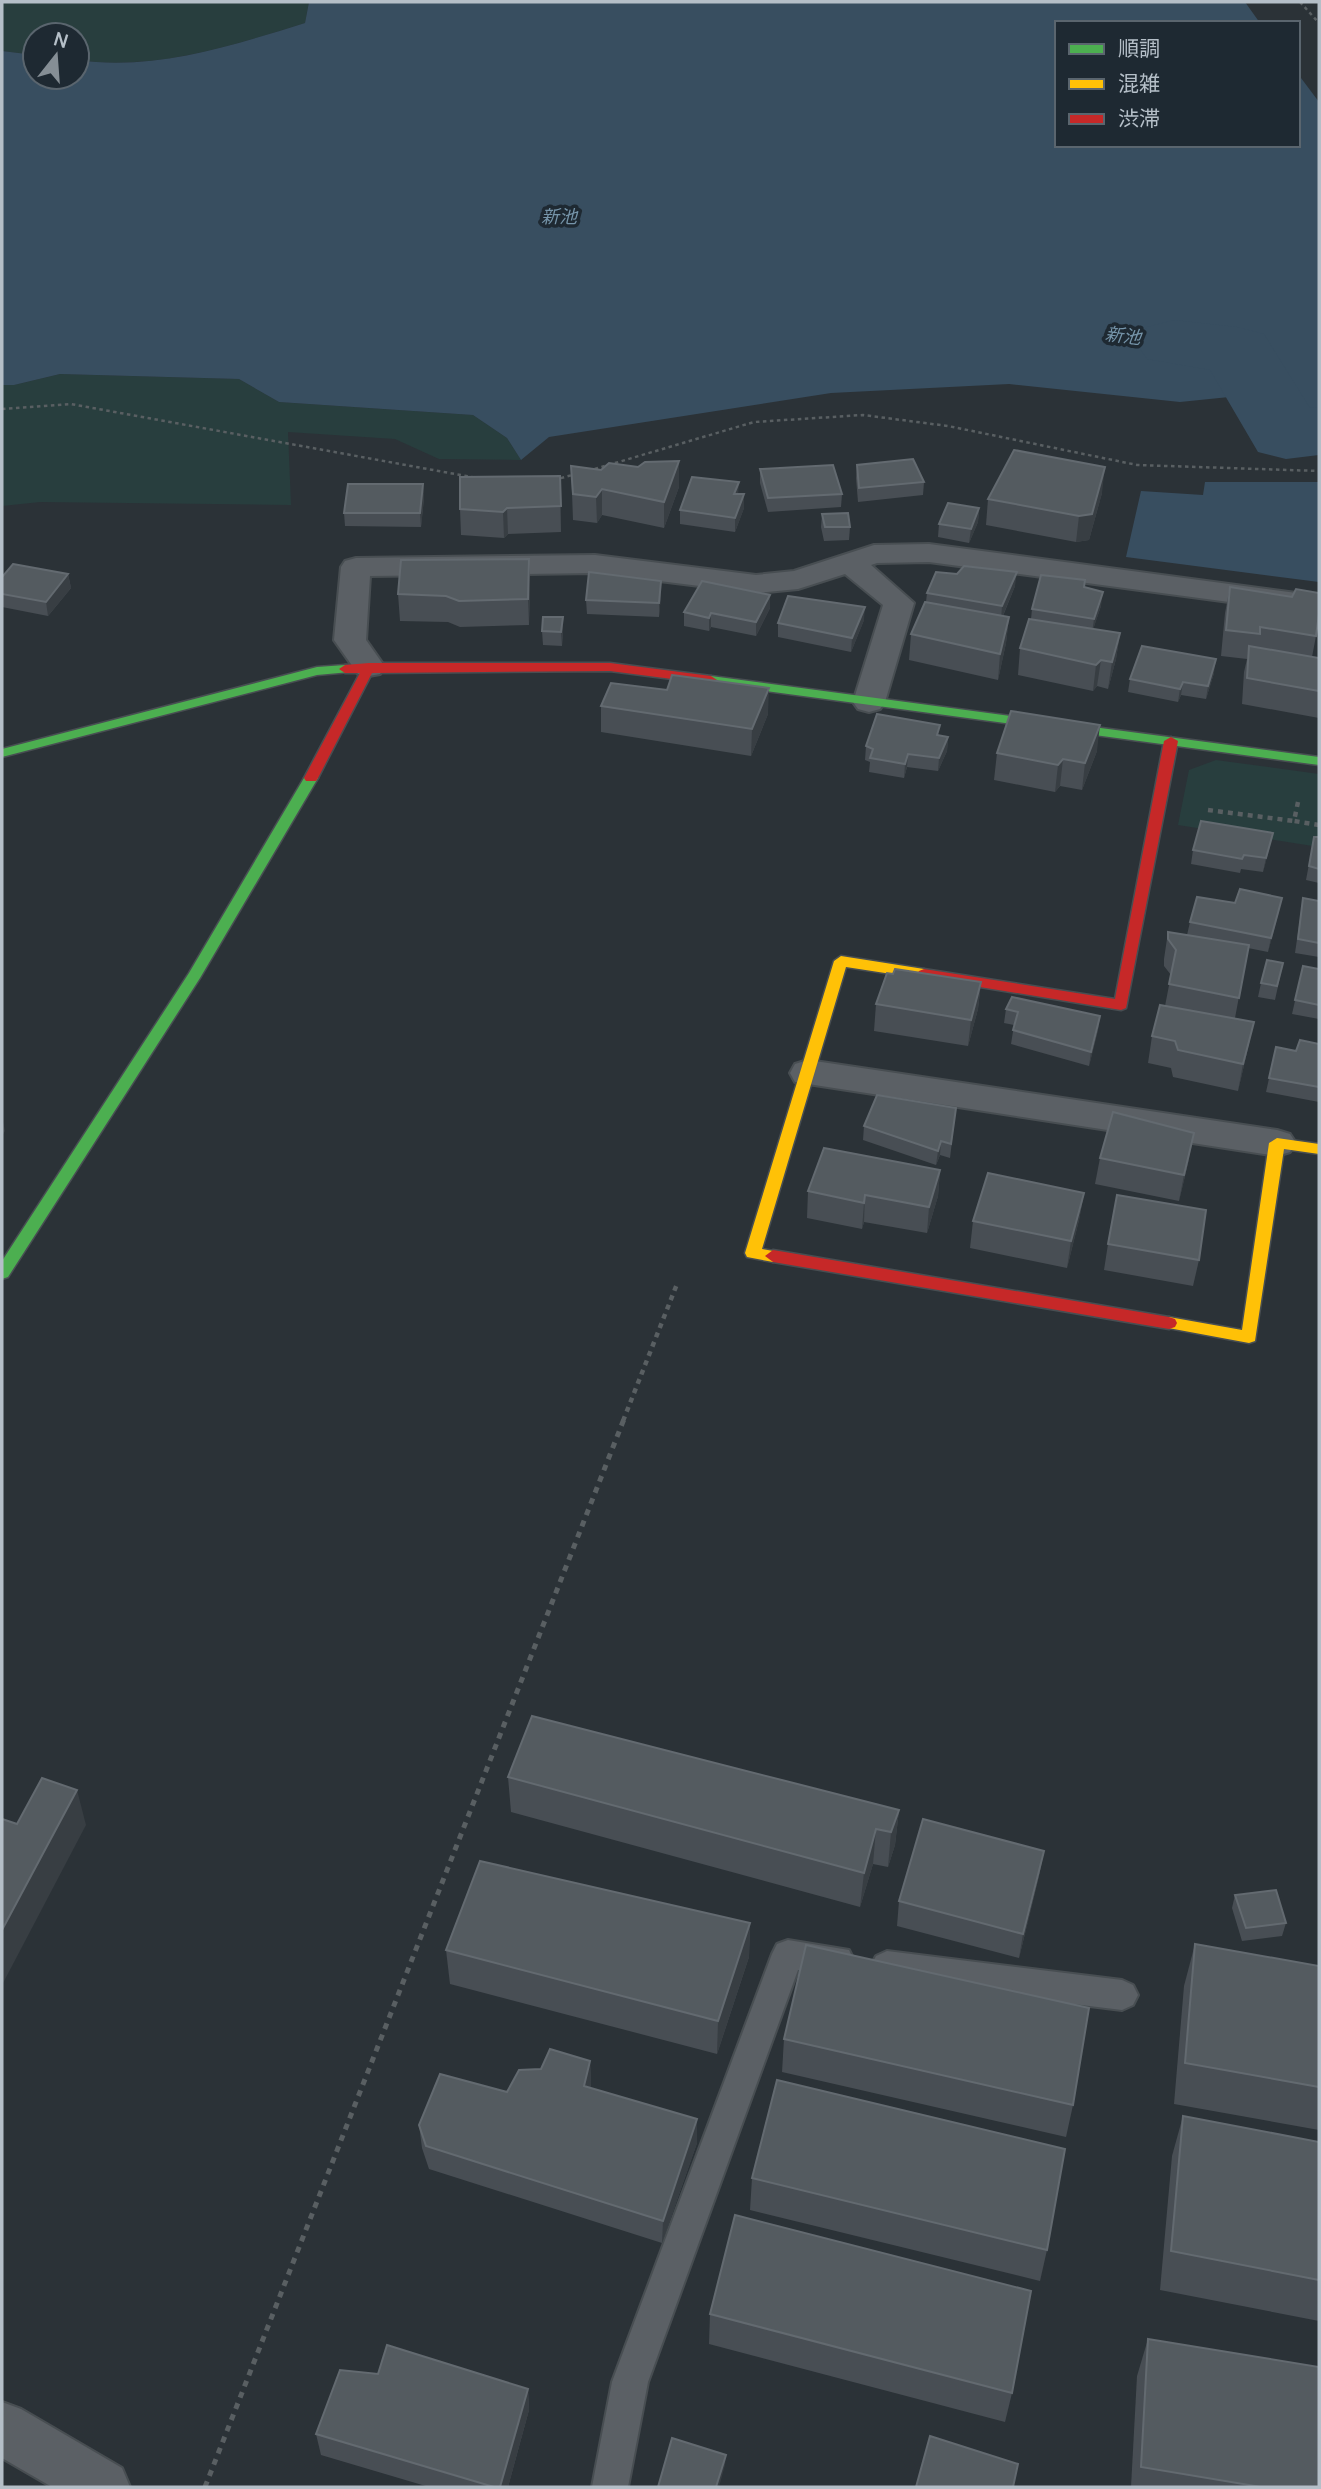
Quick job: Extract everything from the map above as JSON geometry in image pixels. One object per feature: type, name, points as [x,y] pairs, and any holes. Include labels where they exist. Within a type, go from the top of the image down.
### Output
[{"type":"street","points":[[369,667],[350,640],[356,567],[595,564],[768,584],[798,580],[874,554],[929,553],[1319,605]]},
{"type":"street","points":[[848,561],[899,603],[869,702]]},
{"type":"street","points":[[2,1273],[171,1014],[260,868],[369,667]]},
{"type":"street","points":[[2,753],[317,671],[369,667],[610,667],[1319,761]]},
{"type":"street","points":[[1171,741],[1121,1005],[841,961],[753,1253],[1249,1337],[1277,1143]]},
{"type":"street","points":[[808,1073],[1319,1149]]},
{"type":"street","points":[[2,2428],[103,2487]]},
{"type":"lane","points":[[610,2487],[630,2382],[788,1954],[1122,1995]]},
{"type":"path","points":[[1300,2],[1319,23]]},
{"type":"path","points":[[2,409],[71,404],[161,418],[488,481]]},
{"type":"path","points":[[550,481],[754,422],[863,415],[959,428],[1137,466],[1319,471]]},
{"type":"path","points":[[1154,826],[1209,810],[1294,821]]},
{"type":"path","points":[[205,2487],[677,1284]]},
{"type":"green space","points":[[2,2],[309,2],[305,23],[221,48],[164,59],[91,61],[91,21],[21,21],[21,53],[2,51]]},
{"type":"green space","points":[[60,374],[239,379],[279,402],[473,415],[507,438],[521,460],[439,459],[395,439],[288,432],[291,505],[40,502],[2,506],[2,385],[14,385]]},
{"type":"green space","points":[[1216,760],[1319,774],[1319,847],[1178,825],[1189,770]]},
{"type":"water","name":"新池","points":[[309,2],[1245,2],[1259,21],[1055,21],[1055,147],[1300,147],[1300,77],[1319,102],[1319,416],[1259,426],[1239,396],[1180,402],[1009,384],[831,393],[549,437],[521,460],[507,438],[473,415],[279,402],[239,379],[60,374],[14,385],[2,385],[2,51],[21,53],[21,91],[91,91],[91,61],[164,59],[249,40],[305,23]]},
{"type":"water","points":[[1205,482],[1319,482],[1319,582],[1126,557],[1141,491],[1203,495]]},
{"type":"building","points":[[1014,450],[1105,467],[1092,514],[1079,516],[988,499]]},
{"type":"building","points":[[913,459],[924,482],[859,488],[857,465]]},
{"type":"building","points":[[679,461],[664,502],[602,489],[596,497],[573,494],[571,466],[601,470],[609,463],[638,467],[645,462]]},
{"type":"building","points":[[833,465],[842,494],[768,498],[760,469]]},
{"type":"building","points":[[560,476],[561,506],[507,508],[503,512],[460,509],[460,477]]},
{"type":"building","points":[[692,477],[739,482],[734,494],[744,494],[735,518],[680,510]]},
{"type":"building","points":[[348,484],[423,484],[420,513],[344,513]]},
{"type":"building","points":[[948,503],[979,508],[971,529],[939,524]]},
{"type":"building","points":[[848,513],[850,527],[825,527],[822,514]]},
{"type":"building","points":[[529,559],[528,599],[459,601],[446,596],[398,594],[401,560]]},
{"type":"building","points":[[13,564],[68,574],[46,602],[2,594],[2,577]]},
{"type":"building","points":[[964,566],[1017,572],[1002,606],[927,593],[936,572],[957,574]]},
{"type":"building","points":[[589,572],[661,581],[659,603],[586,600]]},
{"type":"building","points":[[1041,575],[1085,580],[1084,587],[1103,592],[1094,619],[1032,609]]},
{"type":"building","points":[[702,581],[770,595],[756,622],[711,613],[709,618],[684,612]]},
{"type":"building","points":[[1230,587],[1292,597],[1296,589],[1319,593],[1316,636],[1260,627],[1260,634],[1226,630]]},
{"type":"building","points":[[788,596],[865,607],[852,638],[778,623]]},
{"type":"building","points":[[925,602],[1009,617],[1000,654],[911,634]]},
{"type":"building","points":[[543,617],[563,617],[561,632],[542,631]]},
{"type":"building","points":[[1029,619],[1120,633],[1112,662],[1101,660],[1096,665],[1020,648]]},
{"type":"building","points":[[1142,646],[1216,659],[1208,686],[1183,682],[1180,689],[1130,679]]},
{"type":"building","points":[[1249,646],[1319,658],[1319,691],[1247,678]]},
{"type":"building","points":[[672,675],[769,688],[752,729],[601,706],[611,683],[667,690]]},
{"type":"building","points":[[1011,711],[1100,725],[1085,763],[1063,759],[1058,765],[997,753]]},
{"type":"building","points":[[877,714],[940,725],[937,735],[948,737],[939,758],[908,754],[905,764],[870,758],[873,749],[866,746]]},
{"type":"building","points":[[1201,821],[1273,833],[1266,858],[1244,855],[1242,859],[1193,850]]},
{"type":"building","points":[[1314,837],[1319,837],[1319,869],[1309,866]]},
{"type":"building","points":[[1240,889],[1282,898],[1271,938],[1190,922],[1197,897],[1235,903]]},
{"type":"building","points":[[1303,898],[1319,901],[1319,943],[1298,939]]},
{"type":"building","points":[[1168,932],[1249,945],[1239,998],[1169,984],[1176,950],[1168,939]]},
{"type":"building","points":[[1267,960],[1283,963],[1277,986],[1261,983]]},
{"type":"building","points":[[1303,966],[1319,969],[1319,1005],[1295,1000]]},
{"type":"building","points":[[895,969],[981,982],[971,1020],[876,1004],[887,973],[893,974]]},
{"type":"building","points":[[1012,997],[1100,1016],[1091,1052],[1013,1030],[1018,1012],[1006,1009]]},
{"type":"building","points":[[1160,1005],[1254,1022],[1243,1064],[1178,1050],[1175,1041],[1152,1036]]},
{"type":"building","points":[[1300,1040],[1319,1044],[1319,1087],[1269,1078],[1276,1047],[1296,1051]]},
{"type":"building","points":[[877,1095],[956,1108],[951,1144],[941,1141],[938,1151],[864,1126]]},
{"type":"building","points":[[1113,1112],[1194,1133],[1184,1175],[1100,1158]]},
{"type":"building","points":[[824,1148],[940,1170],[929,1207],[865,1195],[864,1203],[808,1191]]},
{"type":"building","points":[[988,1173],[1084,1193],[1071,1241],[973,1221]]},
{"type":"building","points":[[1117,1195],[1206,1210],[1199,1260],[1108,1244]]},
{"type":"building","points":[[532,1716],[899,1810],[891,1832],[876,1829],[864,1873],[508,1777]]},
{"type":"building","points":[[42,1778],[77,1790],[2,1930],[2,1819],[17,1824]]},
{"type":"building","points":[[923,1819],[1044,1851],[1023,1934],[899,1901]]},
{"type":"building","points":[[480,1861],[750,1923],[718,2021],[446,1950]]},
{"type":"building","points":[[1276,1890],[1286,1923],[1246,1928],[1235,1895]]},
{"type":"building","points":[[1195,1944],[1319,1966],[1319,2087],[1185,2063]]},
{"type":"building","points":[[806,1945],[1089,2008],[1073,2105],[784,2039]]},
{"type":"building","points":[[550,2049],[590,2061],[584,2086],[697,2119],[663,2221],[426,2146],[419,2125],[440,2074],[507,2092],[519,2070],[541,2069]]},
{"type":"building","points":[[777,2080],[1065,2149],[1047,2250],[752,2178]]},
{"type":"building","points":[[1183,2116],[1319,2142],[1319,2280],[1171,2251]]},
{"type":"building","points":[[735,2215],[1031,2291],[1012,2393],[710,2314]]},
{"type":"building","points":[[1148,2339],[1319,2367],[1319,2487],[1261,2487],[1141,2467]]},
{"type":"building","points":[[387,2345],[528,2389],[500,2487],[316,2434],[340,2370],[378,2374]]},
{"type":"building","points":[[930,2436],[1018,2464],[1013,2487],[916,2487]]},
{"type":"building","points":[[672,2438],[726,2455],[716,2487],[658,2487]]},
{"type":"waterway","name":"新池","points":[[1174,343],[1237,350],[1286,435],[1319,431]]},
{"type":"traffic: fast","points":[[2,753],[317,671],[345,669]]},
{"type":"traffic: fast","points":[[711,680],[1319,761]]},
{"type":"traffic: fast","points":[[2,1273],[195,975],[311,778]]},
{"type":"traffic: slow","points":[[773,1256],[753,1253],[841,961],[924,974]]},
{"type":"traffic: slow","points":[[1169,1323],[1249,1337],[1277,1143],[1319,1149]]},
{"type":"traffic: jam","points":[[311,778],[369,667]]},
{"type":"traffic: jam","points":[[345,669],[610,667],[711,680]]},
{"type":"traffic: jam","points":[[924,974],[1121,1005],[1171,741]]},
{"type":"traffic: jam","points":[[773,1256],[1169,1323]]}]
